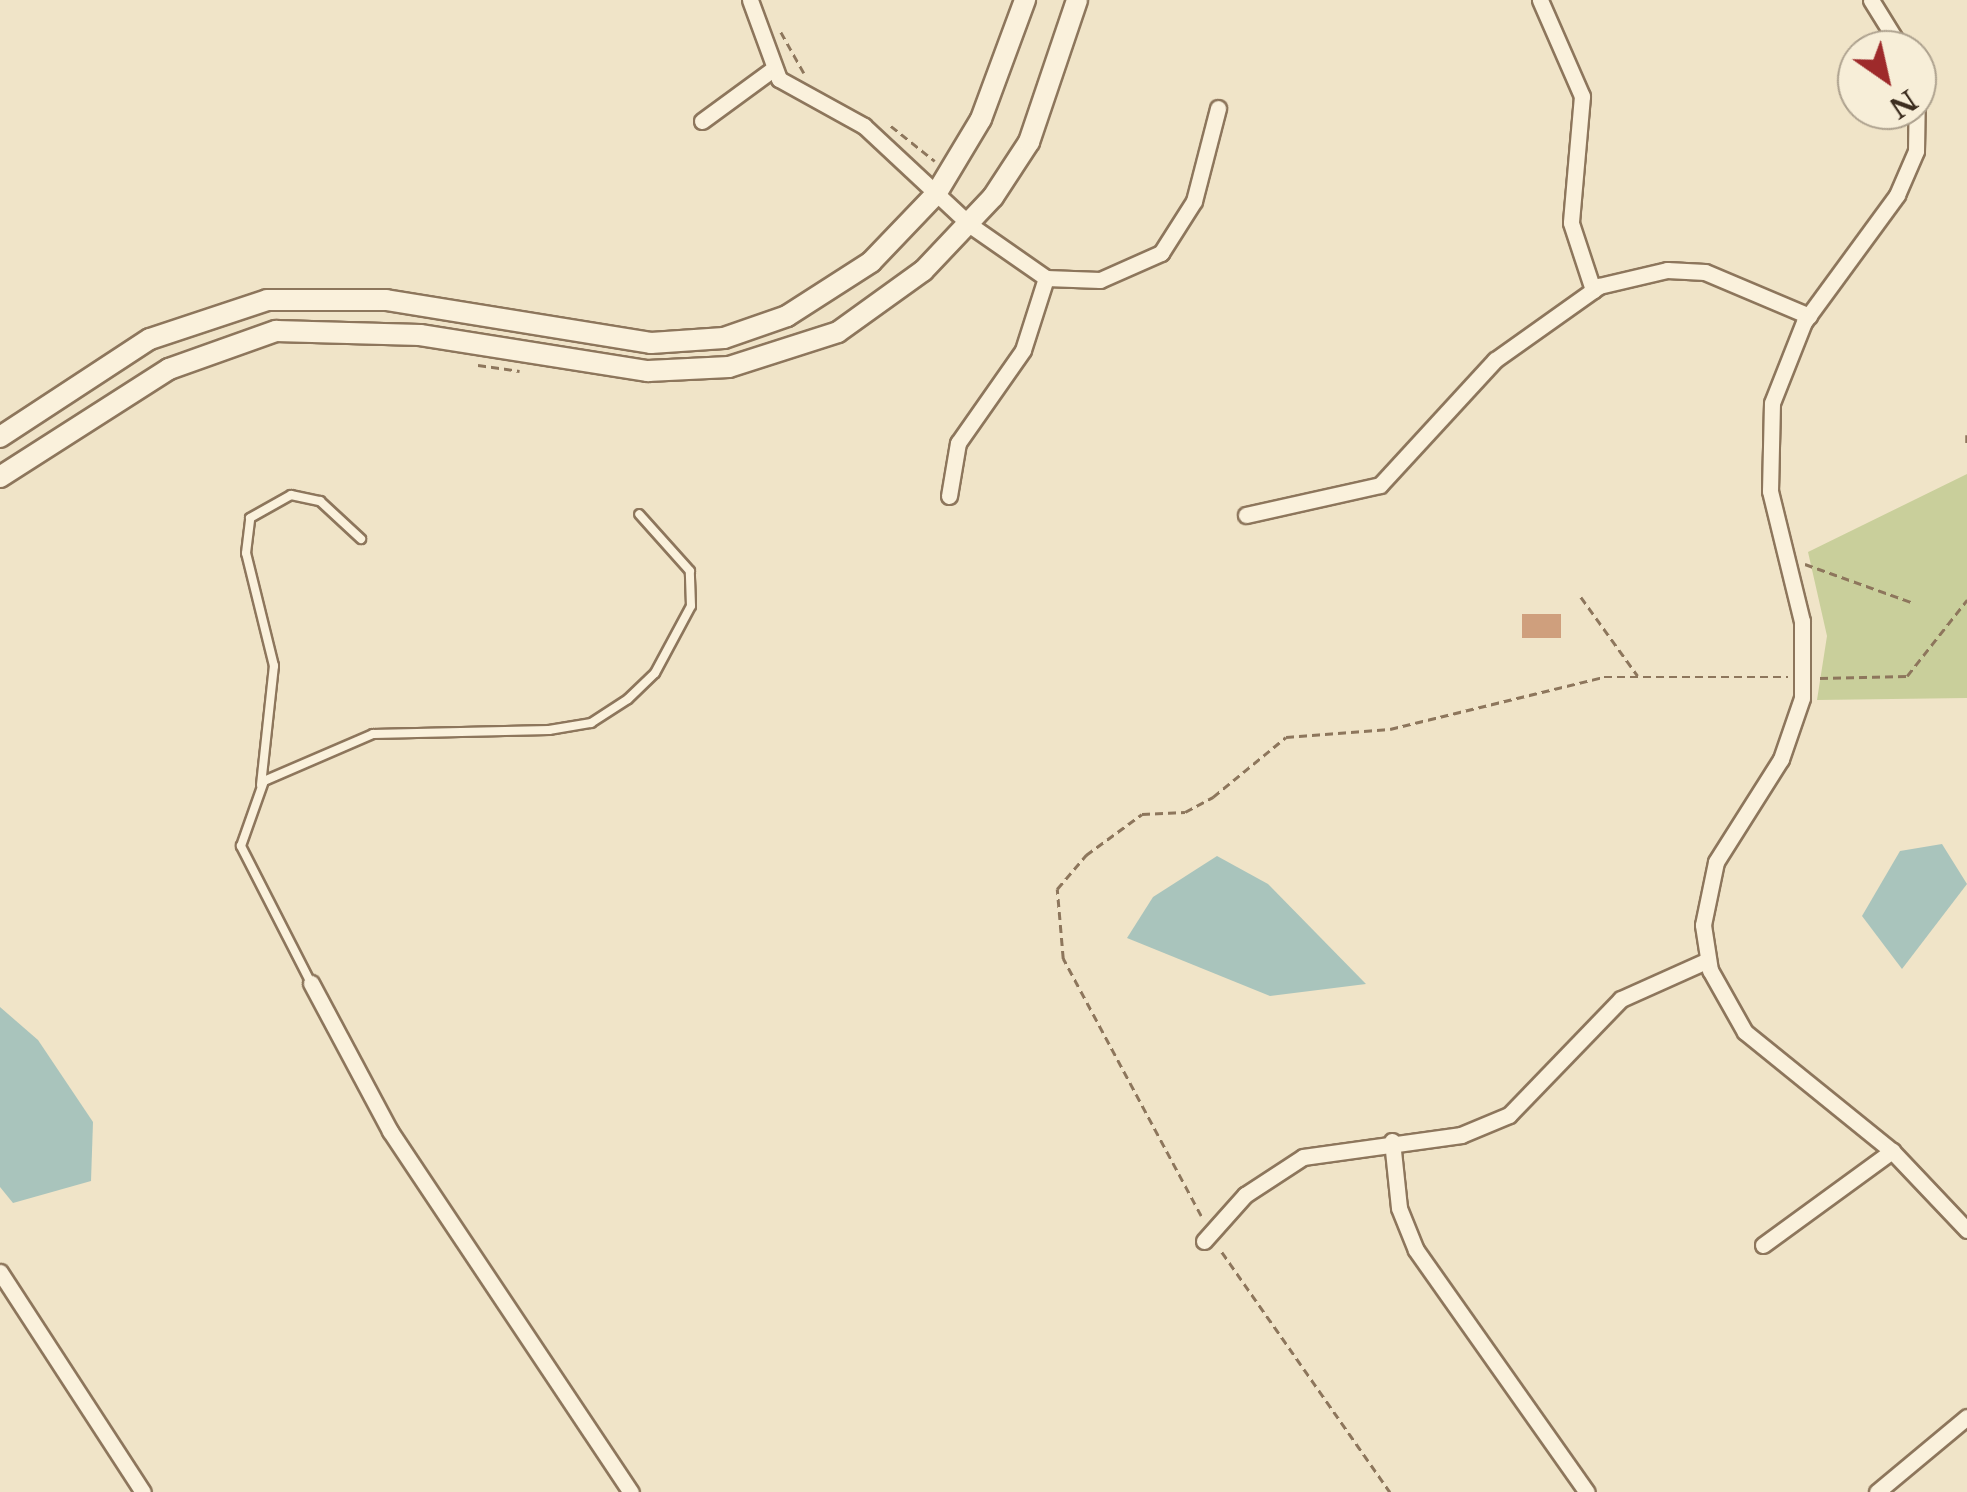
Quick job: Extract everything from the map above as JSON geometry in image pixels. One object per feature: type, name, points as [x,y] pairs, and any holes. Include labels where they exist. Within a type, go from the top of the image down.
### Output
[{"type":"street","points":[[750,0],[773,69],[798,93],[864,126],[970,225],[1046,278],[1100,280],[1161,252],[1194,201],[1218,108]]},
{"type":"street","points":[[0,437],[150,339],[267,300],[386,300],[651,343],[724,338],[846,282],[936,194],[981,119],[1025,0]]},
{"type":"street","points":[[0,477],[168,369],[276,331],[400,332],[631,370],[764,360],[867,315],[970,225],[1029,142],[1077,0]]},
{"type":"street","points":[[1540,0],[1582,96],[1571,223],[1593,290]]},
{"type":"street","points":[[1871,0],[1890,30]]},
{"type":"street","points":[[702,121],[773,69]]},
{"type":"street","points":[[1916,130],[1916,151],[1897,196],[1809,316],[1781,372],[1768,432],[1770,492],[1789,566],[1805,667],[1790,738],[1713,872],[1708,960],[1744,1032],[1892,1151],[1967,1230]]},
{"type":"street","points":[[1246,515],[1380,484],[1495,360],[1593,290],[1686,269],[1758,287],[1809,316]]},
{"type":"street","points":[[949,496],[958,443],[1023,350],[1046,278]]},
{"type":"street","points":[[1204,1241],[1282,1168],[1328,1150],[1461,1136],[1509,1115],[1620,1000],[1708,960]]},
{"type":"street","points":[[311,983],[390,1131],[631,1492]]},
{"type":"street","points":[[1392,1142],[1396,1197],[1416,1250],[1587,1492]]},
{"type":"street","points":[[1763,1245],[1892,1151]]},
{"type":"street","points":[[0,1272],[143,1492]]},
{"type":"street","points":[[1877,1492],[1967,1417]]},
{"type":"lane","points":[[311,983],[248,871],[241,846],[260,790],[274,666],[246,554],[250,518],[291,495],[320,501],[361,539]]},
{"type":"lane","points":[[260,790],[314,752],[373,734],[549,730],[591,722],[628,699],[654,673],[691,606],[690,570],[639,514]]},
{"type":"path","points":[[778,26],[814,84]]},
{"type":"path","points":[[884,122],[946,166]]},
{"type":"path","points":[[464,362],[534,373]]},
{"type":"path","points":[[1967,436],[1967,448]]},
{"type":"path","points":[[1789,566],[1816,563],[1911,602]]},
{"type":"path","points":[[1581,598],[1639,677]]},
{"type":"path","points":[[1820,678],[1907,676],[1967,600]]},
{"type":"path","points":[[1201,1216],[1063,959],[1057,889],[1122,823],[1213,798],[1246,761],[1286,737],[1390,729],[1538,688],[1639,677],[1794,676]]},
{"type":"path","points":[[1222,1252],[1390,1492]]},
{"type":"green space","points":[[1967,474],[1967,698],[1817,700],[1827,636],[1808,552]]},
{"type":"water","points":[[1942,844],[1967,884],[1902,969],[1862,916],[1900,851]]},
{"type":"water","points":[[1217,856],[1268,884],[1366,984],[1270,996],[1127,938],[1153,897]]},
{"type":"water","points":[[0,1007],[38,1040],[93,1122],[91,1181],[13,1203],[0,1187]]},
{"type":"building","points":[[1522,614],[1561,614],[1561,638],[1522,638]]}]
